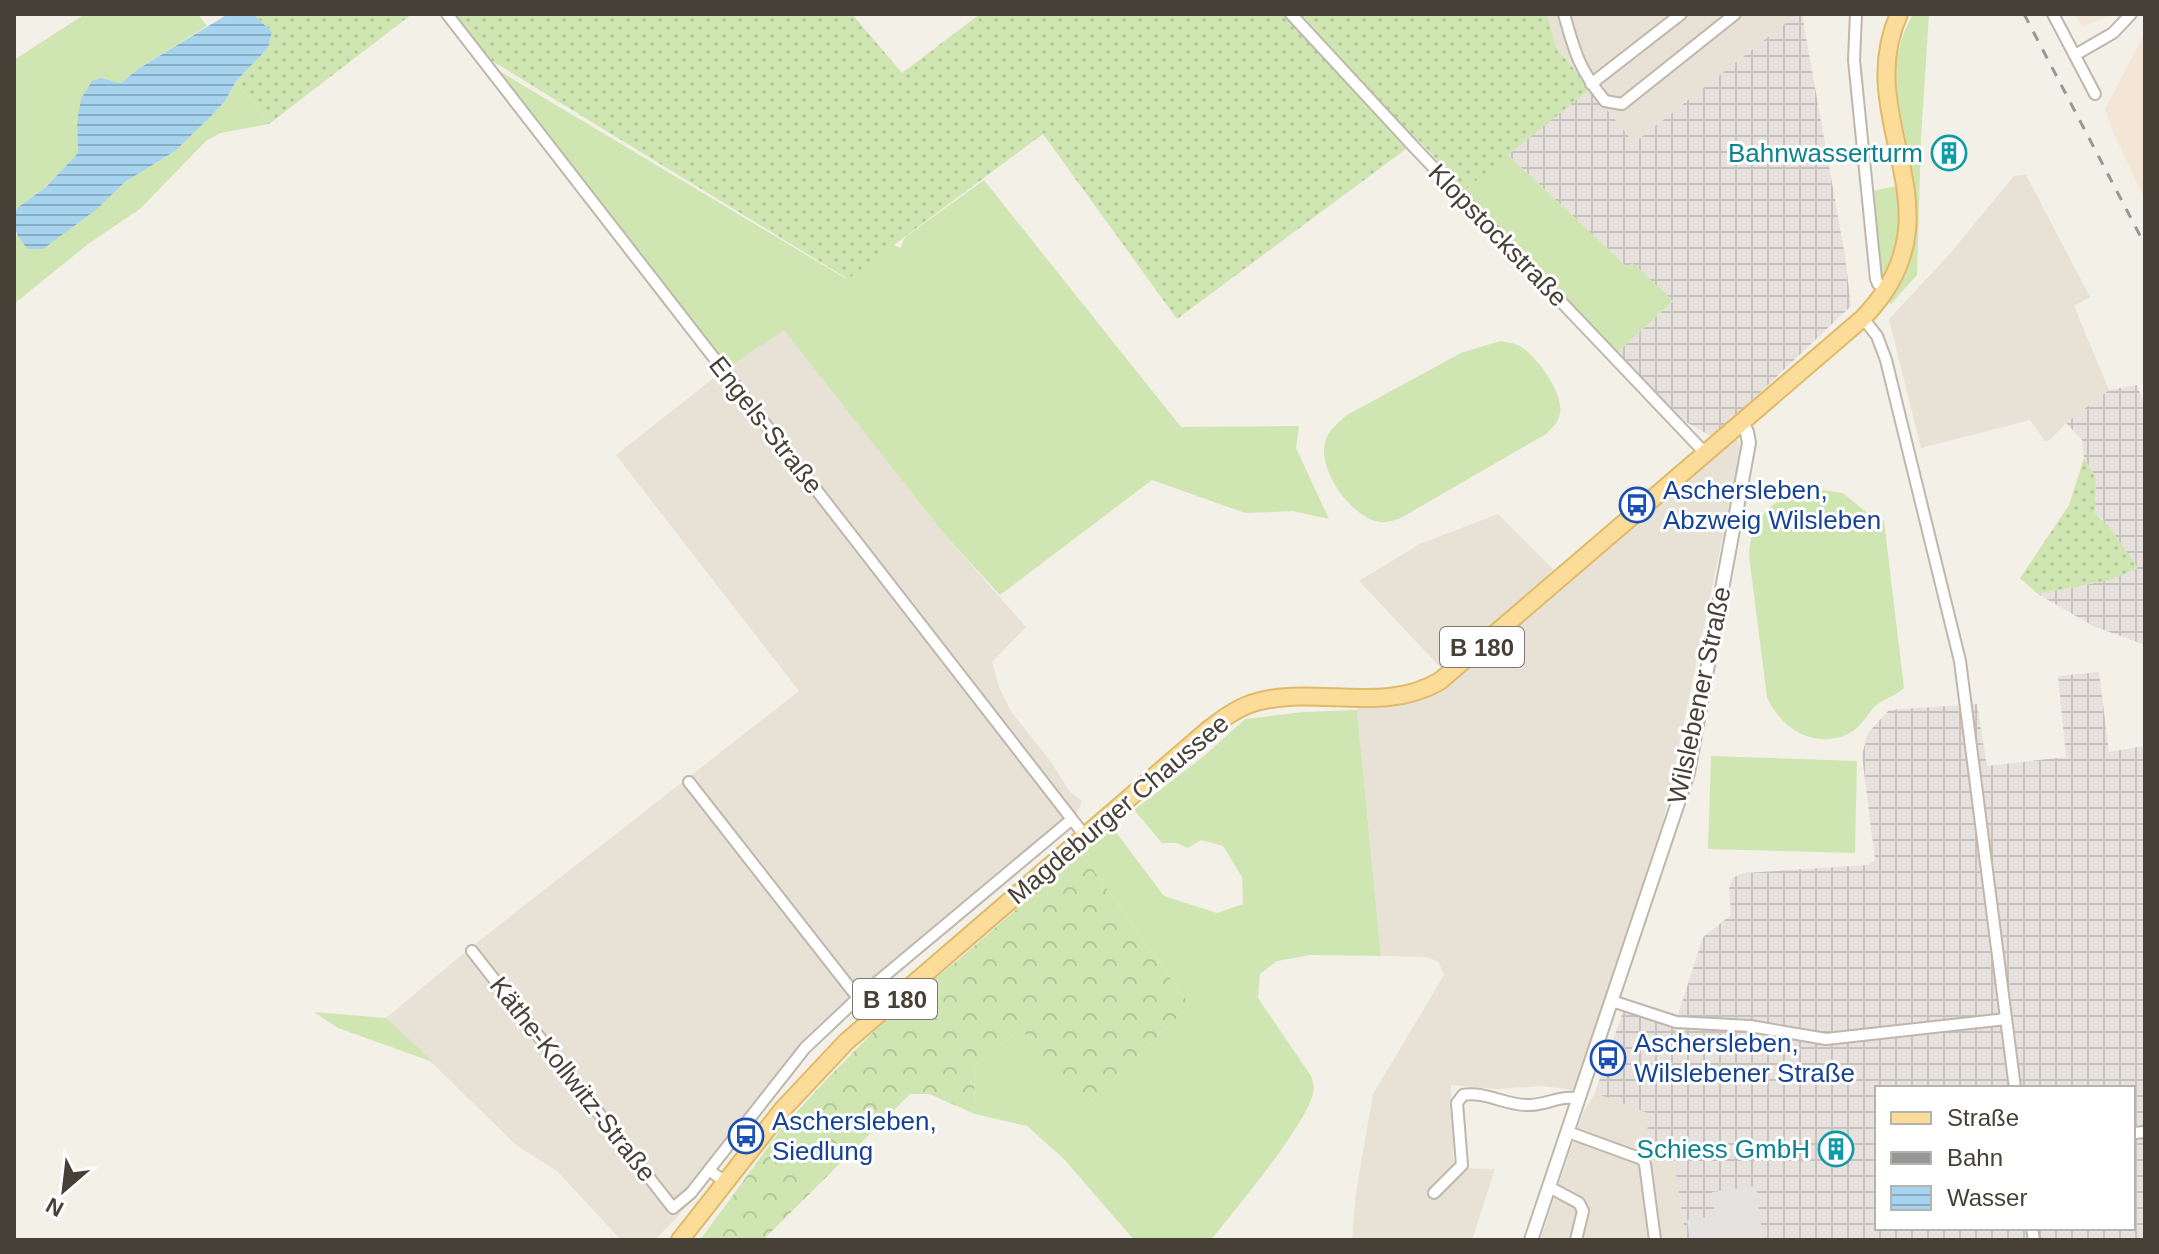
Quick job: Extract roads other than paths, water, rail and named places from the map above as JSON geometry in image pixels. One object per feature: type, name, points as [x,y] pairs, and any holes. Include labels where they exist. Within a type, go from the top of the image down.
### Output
[{"type":"main road","name":"Magdeburger Chaussee","points":[[680,1240],[789,1102],[846,1042],[1208,730],[1237,710],[1263,701],[1292,697],[1401,696],[1440,681],[1863,318],[1887,289],[1904,251],[1909,218],[1885,78],[1888,46],[1899,14]]},
{"type":"street","name":"Engels-Straße","points":[[447,14],[1085,836]]},
{"type":"street","name":"Klopstockstraße","points":[[1291,14],[1403,137],[1706,454]]},
{"type":"street","points":[[1564,14],[1578,63],[1591,84],[1605,101],[1622,104],[1735,14]]},
{"type":"street","points":[[1591,84],[1681,14]]},
{"type":"street","points":[[1856,14],[1854,60],[1876,279],[1887,289]]},
{"type":"street","points":[[2053,14],[2095,94]]},
{"type":"street","points":[[2075,55],[2113,33],[2131,14]]},
{"type":"street","points":[[1863,318],[1877,336],[1886,360],[1960,661],[2015,1086]]},
{"type":"street","name":"Wilslebener Straße","points":[[1531,1240],[1695,743],[1749,443],[1742,423]]},
{"type":"street","points":[[689,782],[858,998]]},
{"type":"street","points":[[725,1182],[709,1170],[788,1067],[858,998],[1071,820]]},
{"type":"street","name":"Käthe-Kollwitz-Straße","points":[[472,951],[673,1208],[691,1193],[709,1170]]},
{"type":"street","points":[[1612,1001],[1676,1022],[1750,1026],[1826,1039],[2006,1019]]},
{"type":"street","points":[[1434,1193],[1462,1165],[1457,1103],[1463,1095],[1480,1095],[1528,1106],[1564,1098],[1579,1099]]},
{"type":"street","points":[[1568,1132],[1642,1159],[1655,1240]]},
{"type":"street","points":[[1549,1187],[1579,1203],[1583,1211],[1576,1240]]},
{"type":"water","points":[[228,14],[253,14],[272,32],[268,48],[236,81],[225,101],[175,151],[125,182],[97,209],[43,249],[28,249],[15,230],[17,208],[46,187],[78,153],[77,122],[81,99],[92,81],[101,78],[121,83],[138,69]]},
{"type":"railway","points":[[2024,14],[2145,245]]},
{"type":"place","name":"Bahnwasserturm","points":[[1949,153]]},
{"type":"place","name":"Aschersleben, Abzweig Wilsleben","points":[[1637,505]]},
{"type":"place","name":"Aschersleben, Wilslebener Straße","points":[[1608,1058]]},
{"type":"place","name":"Aschersleben, Siedlung","points":[[746,1136]]},
{"type":"place","name":"Schiess GmbH","points":[[1836,1149]]}]
